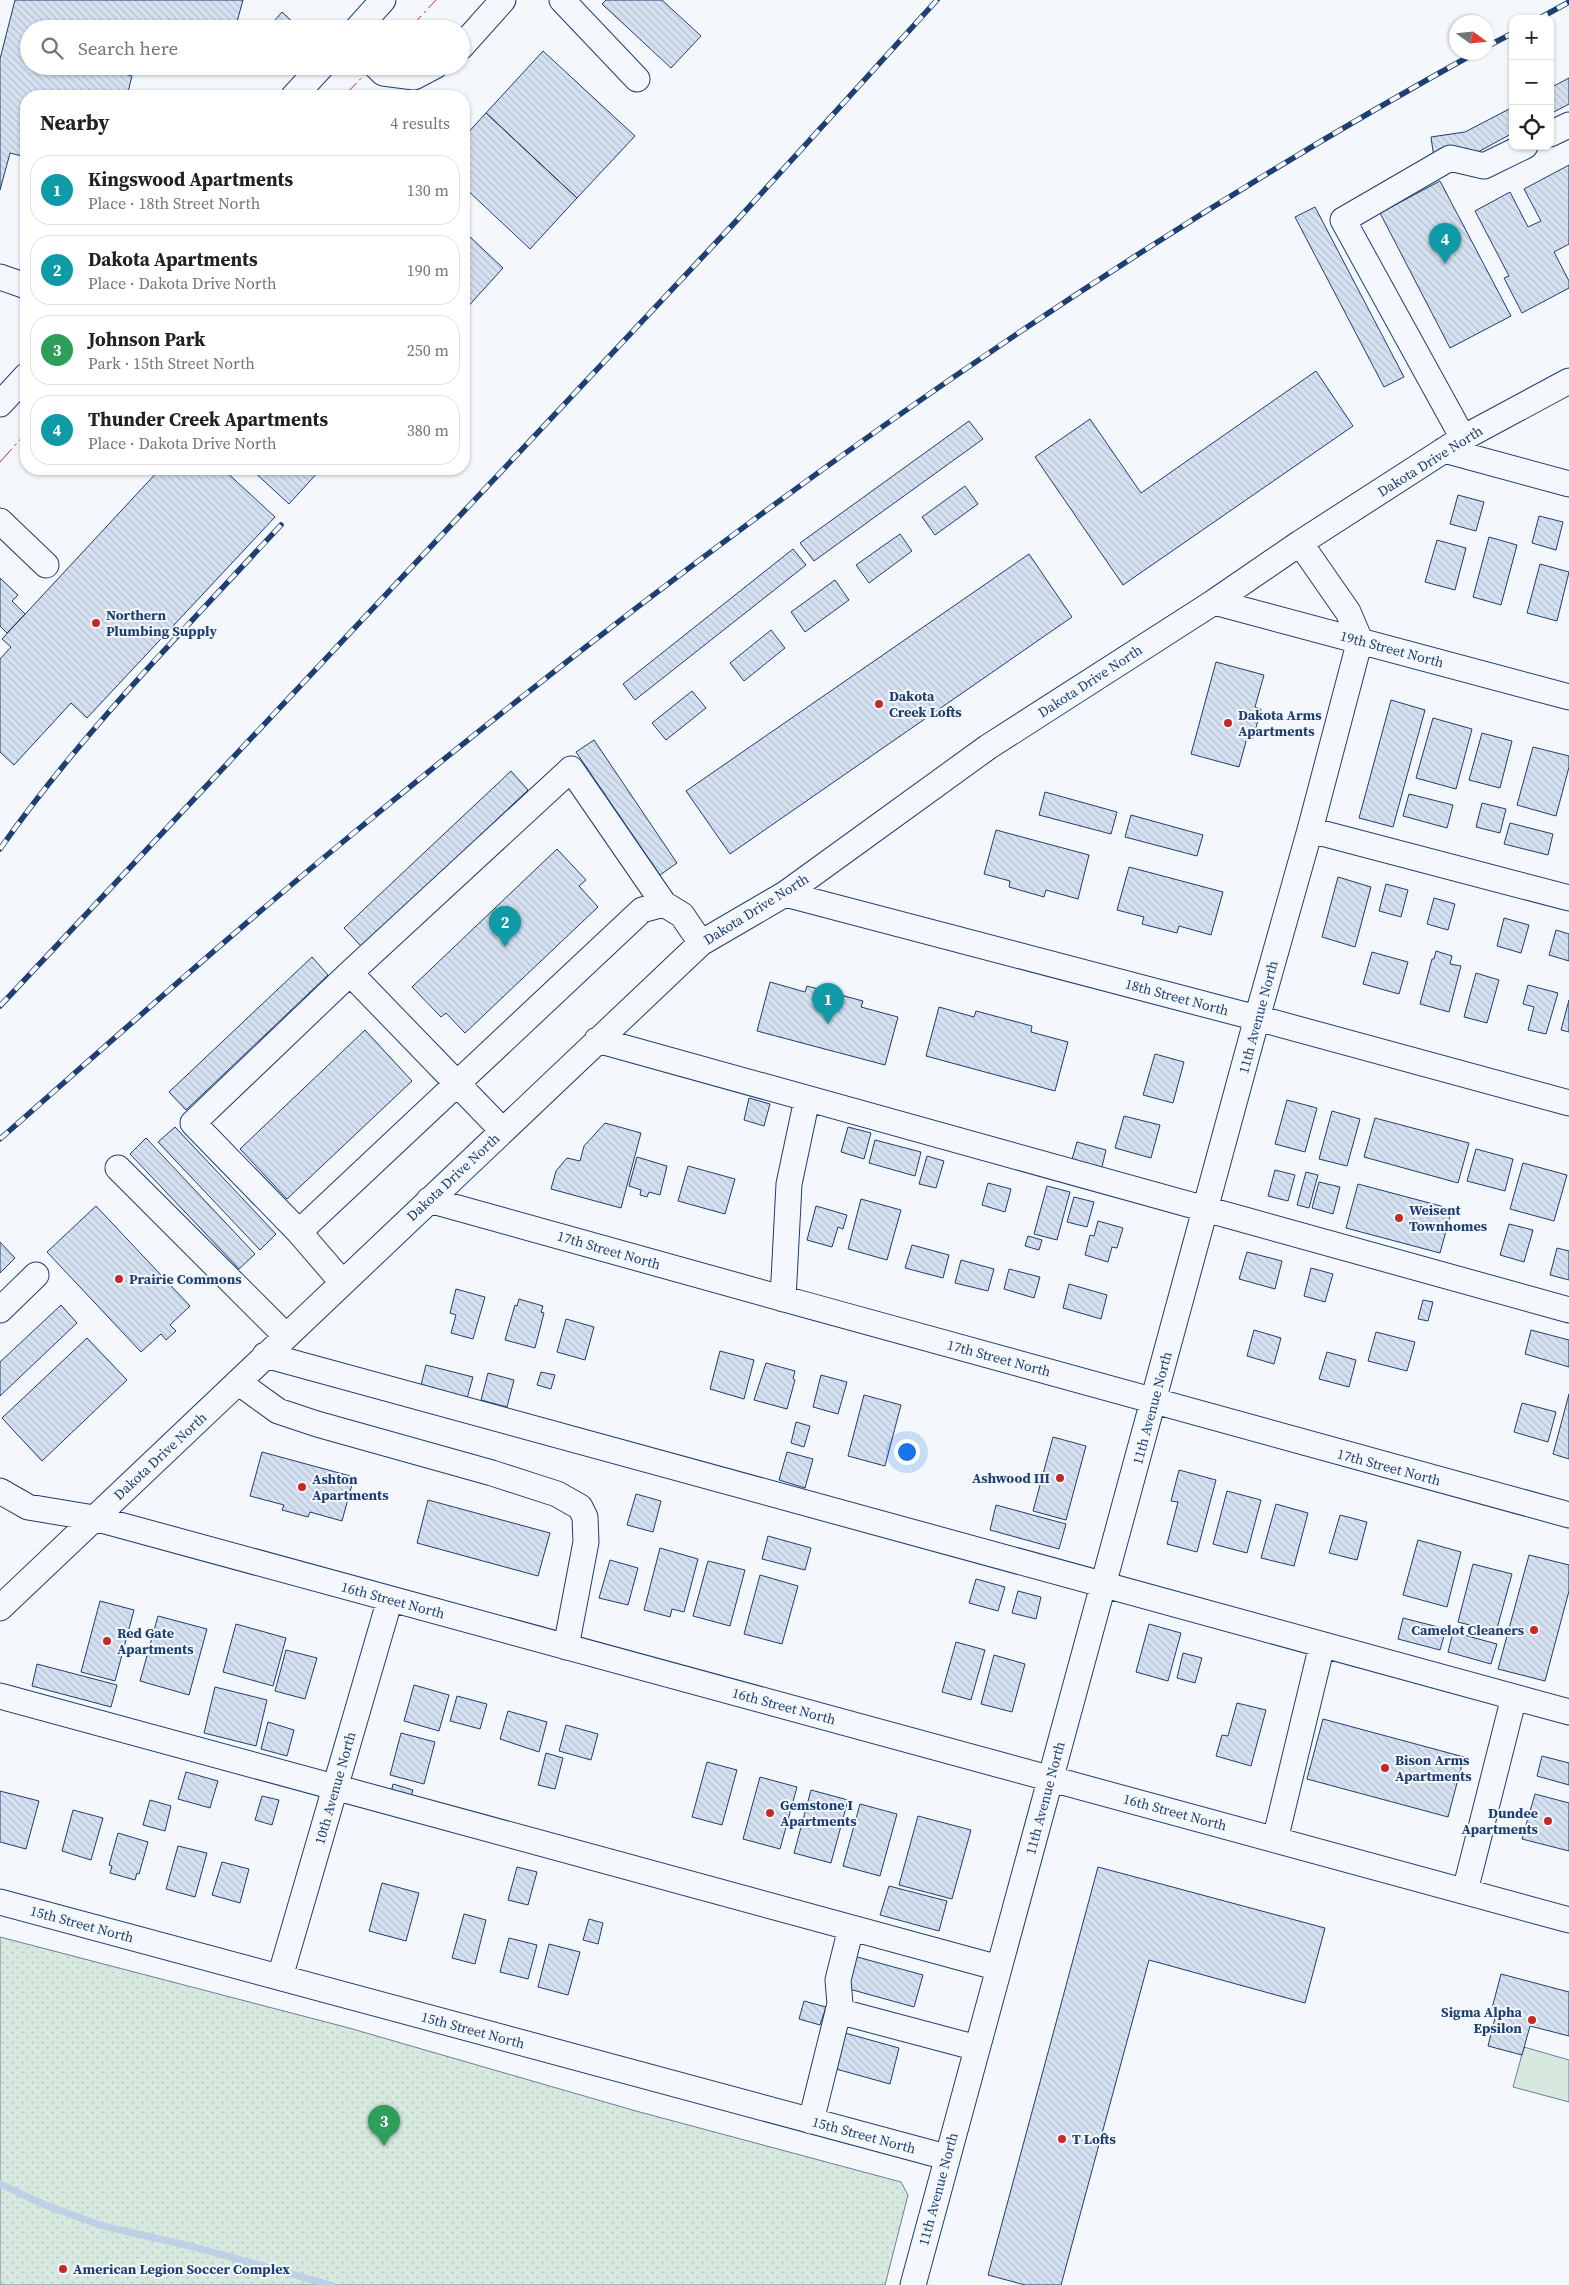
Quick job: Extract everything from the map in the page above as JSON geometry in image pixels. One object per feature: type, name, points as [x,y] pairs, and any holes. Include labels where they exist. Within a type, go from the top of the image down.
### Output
[{"type":"street","points":[[365,20],[383,0]]},
{"type":"street","points":[[470,37],[503,0]]},
{"type":"street","points":[[562,0],[637,78]]},
{"type":"street","points":[[300,90],[314,75]]},
{"type":"street","points":[[402,75],[414,77],[418,75]]},
{"type":"street","points":[[1554,132],[1569,124]]},
{"type":"street","points":[[1517,150],[1484,166],[1450,158],[1343,220],[1454,444],[1569,484]]},
{"type":"street","points":[[0,277],[20,284]]},
{"type":"street","name":"Dakota Drive North","points":[[0,1608],[701,943],[784,894],[996,742],[1214,602],[1300,543],[1454,444],[1569,381]]},
{"type":"street","points":[[0,404],[20,382]]},
{"type":"street","points":[[0,520],[46,565]]},
{"type":"street","points":[[1300,543],[1348,612],[1360,640]]},
{"type":"street","name":"19th Street North","points":[[1214,602],[1569,696]]},
{"type":"street","name":"11th Avenue North","points":[[913,2285],[946,2157],[1310,830],[1360,640]]},
{"type":"street","points":[[342,1282],[299,1232],[193,1123],[350,973],[571,769],[664,904],[682,915],[701,943]]},
{"type":"street","points":[[1310,830],[1569,898]]},
{"type":"street","name":"18th Street North","points":[[784,894],[1257,1018],[1569,1103]]},
{"type":"street","points":[[299,1232],[642,910],[664,904]]},
{"type":"street","points":[[350,973],[502,1130]]},
{"type":"street","points":[[597,1040],[1569,1310]]},
{"type":"street","points":[[783,1299],[789,1184],[807,1099]]},
{"type":"street","points":[[118,1168],[286,1336]]},
{"type":"street","name":"17th Street North","points":[[429,1200],[1154,1400],[1292,1441],[1569,1515]]},
{"type":"street","points":[[0,1310],[36,1275]]},
{"type":"street","points":[[265,1355],[1514,1697],[1567,1705]]},
{"type":"street","points":[[238,1382],[278,1411],[317,1424],[492,1473],[556,1494],[580,1507],[585,1517],[586,1542],[566,1647]]},
{"type":"street","name":"16th Street North","points":[[0,1491],[28,1507],[94,1518],[1569,1920]]},
{"type":"street","name":"10th Avenue North","points":[[280,1977],[390,1599]]},
{"type":"street","points":[[1274,1840],[1322,1645]]},
{"type":"street","points":[[0,1696],[999,1968]]},
{"type":"street","points":[[1465,1891],[1514,1697]]},
{"type":"street","name":"15th Street North","points":[[0,1902],[946,2157]]},
{"type":"street","points":[[811,2121],[840,2004],[838,1980],[851,1928]]},
{"type":"street","points":[[838,2011],[977,2048]]},
{"type":"shaded area","points":[[0,1937],[349,2028],[636,2111],[901,2182],[908,2195],[885,2285],[0,2285]]},
{"type":"shaded area","points":[[1524,2047],[1569,2060],[1569,2102],[1513,2087]]},
{"type":"building","points":[[15,0],[243,0],[237,20],[20,20],[20,75],[132,76],[128,90],[20,90],[20,156],[10,153],[0,190],[0,59]]},
{"type":"building","points":[[606,0],[662,0],[701,36],[671,68],[602,4]]},
{"type":"building","points":[[282,12],[291,20],[275,20]]},
{"type":"building","points":[[543,51],[635,136],[577,198],[486,113]]},
{"type":"building","points":[[1569,78],[1569,104],[1554,112],[1554,105],[1554,86]]},
{"type":"building","points":[[1509,109],[1509,135],[1476,153],[1434,158],[1431,137],[1465,132]]},
{"type":"building","points":[[486,113],[577,198],[530,249],[470,193],[470,130]]},
{"type":"building","points":[[1569,165],[1569,244],[1554,252],[1569,281],[1569,288],[1522,313],[1504,278],[1509,276],[1475,211],[1510,192],[1528,227],[1541,221],[1524,189]]},
{"type":"building","points":[[1440,181],[1511,316],[1450,348],[1380,213]]},
{"type":"building","points":[[1315,207],[1404,377],[1384,387],[1295,217]]},
{"type":"building","points":[[470,237],[503,268],[470,304]]},
{"type":"building","points":[[1316,371],[1353,426],[1123,585],[1035,457],[1090,419],[1141,493]]},
{"type":"building","points":[[969,421],[983,439],[814,561],[800,543]]},
{"type":"building","name":"Northern Plumbing Supply","points":[[154,475],[230,475],[275,517],[87,718],[71,703],[14,765],[0,752],[0,659],[11,647],[2,639]]},
{"type":"building","points":[[258,475],[316,475],[289,504]]},
{"type":"building","points":[[965,486],[978,504],[935,535],[922,517]]},
{"type":"building","points":[[1458,495],[1484,502],[1476,531],[1450,524]]},
{"type":"building","points":[[1539,516],[1563,522],[1556,550],[1532,543]]},
{"type":"building","points":[[900,534],[912,551],[869,583],[856,565]]},
{"type":"building","points":[[1489,537],[1517,545],[1501,605],[1473,597]]},
{"type":"building","points":[[1437,540],[1466,548],[1455,590],[1425,582]]},
{"type":"building","points":[[793,549],[806,565],[635,700],[623,684]]},
{"type":"building","name":"Dakota Creek Lofts","points":[[1029,554],[1072,617],[730,854],[686,791]]},
{"type":"building","points":[[1540,564],[1569,572],[1557,621],[1527,613]]},
{"type":"building","points":[[0,578],[18,595],[12,601],[25,614],[7,633],[0,626]]},
{"type":"building","points":[[835,580],[849,600],[805,632],[791,612]]},
{"type":"building","points":[[771,630],[785,648],[744,681],[730,663]]},
{"type":"building","name":"Dakota Arms Apartments","points":[[1216,662],[1264,675],[1255,707],[1261,709],[1253,739],[1247,738],[1239,767],[1191,754]]},
{"type":"building","points":[[692,691],[706,708],[666,740],[652,723]]},
{"type":"building","points":[[1391,700],[1425,710],[1393,827],[1359,818]]},
{"type":"building","points":[[1433,718],[1472,729],[1456,789],[1416,778]]},
{"type":"building","points":[[1482,733],[1512,741],[1500,788],[1469,780]]},
{"type":"building","points":[[594,740],[677,863],[660,875],[576,752]]},
{"type":"building","points":[[1533,747],[1569,756],[1569,767],[1556,816],[1517,805]]},
{"type":"building","points":[[511,771],[528,790],[362,947],[344,928]]},
{"type":"building","points":[[1045,792],[1117,812],[1111,834],[1039,815]]},
{"type":"building","points":[[1409,794],[1453,805],[1447,828],[1403,816]]},
{"type":"building","points":[[1482,803],[1506,809],[1500,833],[1476,827]]},
{"type":"building","points":[[1131,815],[1203,835],[1197,856],[1125,837]]},
{"type":"building","points":[[1510,823],[1553,834],[1548,855],[1504,844]]},
{"type":"building","points":[[996,830],[1089,855],[1078,899],[1046,890],[1044,897],[1009,887],[1010,881],[984,874]]},
{"type":"building","points":[[557,849],[586,880],[579,886],[598,907],[465,1033],[446,1013],[441,1017],[412,987]]},
{"type":"building","points":[[1129,867],[1223,892],[1211,935],[1179,926],[1177,933],[1142,924],[1144,917],[1117,910]]},
{"type":"building","points":[[1338,877],[1371,887],[1355,947],[1322,937]]},
{"type":"building","points":[[1386,884],[1408,890],[1401,917],[1379,911]]},
{"type":"building","points":[[1434,898],[1455,904],[1448,930],[1427,924]]},
{"type":"building","points":[[1504,918],[1529,925],[1521,953],[1497,946]]},
{"type":"building","points":[[1556,930],[1569,934],[1569,961],[1549,955]]},
{"type":"building","points":[[1436,951],[1452,956],[1450,964],[1461,966],[1449,1012],[1420,1004],[1432,959],[1434,959]]},
{"type":"building","points":[[1372,952],[1408,962],[1399,994],[1363,984]]},
{"type":"building","points":[[312,957],[328,975],[186,1110],[169,1092]]},
{"type":"building","points":[[1476,973],[1499,980],[1487,1023],[1464,1017]]},
{"type":"building","points":[[770,982],[805,992],[807,986],[863,1001],[861,1007],[898,1017],[885,1065],[757,1031]]},
{"type":"building","points":[[1528,985],[1558,993],[1546,1034],[1528,1030],[1534,1007],[1523,1004]]},
{"type":"building","points":[[1569,1000],[1569,1032],[1561,1030]]},
{"type":"building","points":[[939,1007],[974,1017],[976,1011],[1032,1026],[1031,1032],[1068,1042],[1055,1091],[926,1056]]},
{"type":"building","points":[[365,1030],[412,1081],[287,1199],[240,1149]]},
{"type":"building","points":[[1155,1054],[1184,1062],[1173,1103],[1143,1095]]},
{"type":"building","points":[[749,1098],[770,1104],[764,1126],[744,1120]]},
{"type":"building","points":[[1287,1100],[1317,1108],[1305,1152],[1275,1144]]},
{"type":"building","points":[[1332,1111],[1360,1119],[1347,1166],[1319,1159]]},
{"type":"building","points":[[1124,1116],[1160,1125],[1151,1158],[1115,1148]]},
{"type":"building","name":"Weisent Townhomes","points":[[1375,1118],[1469,1143],[1458,1183],[1364,1157]]},
{"type":"building","points":[[605,1123],[641,1133],[621,1208],[551,1189],[556,1171],[567,1158],[580,1161],[584,1146]]},
{"type":"building","points":[[175,1127],[276,1234],[260,1250],[158,1142]]},
{"type":"building","points":[[848,1127],[871,1133],[864,1159],[841,1152]]},
{"type":"building","points":[[146,1138],[255,1254],[239,1269],[130,1154]]},
{"type":"building","points":[[875,1140],[921,1152],[915,1176],[869,1163]]},
{"type":"building","points":[[1077,1142],[1106,1150],[1101,1171],[1071,1163]]},
{"type":"building","points":[[1476,1149],[1513,1159],[1505,1191],[1467,1181]]},
{"type":"building","points":[[927,1156],[944,1161],[936,1188],[919,1184]]},
{"type":"building","points":[[637,1157],[667,1166],[660,1195],[649,1192],[647,1197],[640,1195],[641,1190],[629,1186]]},
{"type":"building","points":[[1523,1163],[1567,1175],[1554,1221],[1510,1209]]},
{"type":"building","points":[[688,1166],[735,1179],[725,1214],[678,1201]]},
{"type":"building","points":[[1275,1170],[1295,1175],[1288,1201],[1268,1196]]},
{"type":"building","points":[[1306,1172],[1318,1175],[1309,1208],[1297,1205]]},
{"type":"building","points":[[1319,1182],[1340,1187],[1333,1214],[1312,1208]]},
{"type":"building","points":[[988,1183],[1011,1189],[1005,1212],[982,1205]]},
{"type":"building","name":"Weisent Townhomes","points":[[1358,1184],[1452,1209],[1440,1253],[1346,1228]]},
{"type":"building","points":[[1047,1186],[1070,1192],[1057,1240],[1034,1234]]},
{"type":"building","points":[[1074,1197],[1094,1202],[1087,1227],[1067,1222]]},
{"type":"building","points":[[861,1199],[901,1210],[887,1260],[848,1249]]},
{"type":"building","name":"Prairie Commons","points":[[96,1206],[190,1306],[170,1325],[176,1331],[166,1340],[161,1334],[141,1352],[47,1252]]},
{"type":"building","points":[[816,1206],[847,1215],[843,1229],[838,1227],[832,1247],[807,1240]]},
{"type":"building","points":[[1098,1221],[1123,1228],[1117,1248],[1112,1247],[1108,1262],[1085,1255],[1090,1235],[1094,1236]]},
{"type":"building","points":[[1509,1224],[1533,1230],[1524,1262],[1500,1255]]},
{"type":"building","points":[[1028,1236],[1042,1240],[1039,1250],[1025,1246]]},
{"type":"building","points":[[0,1242],[15,1258],[0,1273]]},
{"type":"building","points":[[912,1245],[949,1255],[943,1278],[905,1268]]},
{"type":"building","points":[[1557,1248],[1569,1251],[1569,1280],[1550,1275]]},
{"type":"building","points":[[1247,1252],[1282,1261],[1275,1289],[1239,1279]]},
{"type":"building","points":[[961,1260],[994,1269],[988,1291],[955,1283]]},
{"type":"building","points":[[1311,1268],[1333,1274],[1325,1302],[1304,1296]]},
{"type":"building","points":[[1009,1269],[1040,1277],[1034,1298],[1004,1289]]},
{"type":"building","points":[[1069,1284],[1107,1295],[1101,1319],[1063,1308]]},
{"type":"building","points":[[456,1289],[485,1297],[473,1339],[451,1333],[456,1315],[450,1313]]},
{"type":"building","points":[[519,1299],[543,1306],[541,1312],[544,1313],[535,1348],[505,1340],[515,1305],[517,1306]]},
{"type":"building","points":[[1423,1300],[1433,1302],[1428,1321],[1418,1319]]},
{"type":"building","points":[[61,1305],[77,1323],[0,1396],[0,1362]]},
{"type":"building","points":[[566,1319],[594,1327],[585,1360],[557,1352]]},
{"type":"building","points":[[1254,1330],[1281,1338],[1274,1364],[1247,1356]]},
{"type":"building","points":[[1531,1330],[1569,1340],[1569,1367],[1525,1354]]},
{"type":"building","points":[[1376,1332],[1415,1342],[1407,1371],[1368,1361]]},
{"type":"building","points":[[87,1338],[127,1380],[42,1461],[2,1418]]},
{"type":"building","points":[[720,1351],[754,1360],[744,1399],[710,1389]]},
{"type":"building","points":[[1327,1352],[1356,1360],[1349,1387],[1319,1379]]},
{"type":"building","points":[[766,1363],[795,1371],[793,1379],[795,1380],[787,1409],[754,1400]]},
{"type":"building","points":[[426,1365],[473,1377],[466,1402],[420,1389]]},
{"type":"building","points":[[541,1372],[555,1375],[551,1389],[537,1385]]},
{"type":"building","points":[[488,1373],[514,1380],[507,1407],[481,1400]]},
{"type":"building","points":[[821,1375],[847,1382],[838,1414],[813,1407]]},
{"type":"building","points":[[1569,1394],[1569,1459],[1553,1454]]},
{"type":"building","points":[[864,1395],[901,1405],[885,1466],[848,1456]]},
{"type":"building","points":[[1522,1403],[1556,1412],[1548,1442],[1514,1432]]},
{"type":"building","points":[[796,1422],[810,1426],[804,1447],[791,1443]]},
{"type":"building","name":"Ashwood III","points":[[1053,1437],[1086,1446],[1066,1520],[1033,1511]]},
{"type":"building","name":"Ashton Apartments","points":[[262,1452],[354,1477],[342,1521],[310,1512],[308,1517],[282,1510],[284,1505],[250,1496]]},
{"type":"building","points":[[787,1452],[813,1459],[805,1488],[779,1480]]},
{"type":"building","points":[[1179,1470],[1216,1480],[1197,1552],[1167,1544],[1178,1502],[1171,1501]]},
{"type":"building","points":[[1227,1491],[1261,1500],[1247,1553],[1213,1544]]},
{"type":"building","points":[[636,1494],[661,1501],[653,1532],[627,1525]]},
{"type":"building","points":[[428,1500],[550,1533],[538,1576],[417,1543]]},
{"type":"building","points":[[1276,1504],[1308,1513],[1294,1566],[1261,1558]]},
{"type":"building","points":[[996,1505],[1066,1524],[1059,1549],[990,1530]]},
{"type":"building","points":[[1340,1515],[1367,1522],[1357,1560],[1329,1553]]},
{"type":"building","points":[[768,1536],[811,1548],[805,1570],[762,1559]]},
{"type":"building","points":[[1418,1540],[1461,1552],[1447,1607],[1403,1595]]},
{"type":"building","points":[[660,1548],[698,1559],[684,1612],[672,1609],[670,1617],[644,1610]]},
{"type":"building","name":"Camelot Cleaners","points":[[1529,1555],[1569,1565],[1569,1591],[1545,1681],[1498,1669]]},
{"type":"building","points":[[610,1560],[638,1568],[628,1605],[599,1598]]},
{"type":"building","points":[[708,1561],[745,1570],[730,1626],[693,1616]]},
{"type":"building","points":[[1473,1564],[1512,1574],[1496,1632],[1458,1622]]},
{"type":"building","points":[[760,1575],[798,1586],[782,1644],[744,1634]]},
{"type":"building","points":[[976,1579],[1005,1587],[998,1611],[969,1603]]},
{"type":"building","points":[[1018,1591],[1041,1597],[1036,1619],[1012,1613]]},
{"type":"building","name":"Red Gate Apartments","points":[[100,1601],[134,1610],[115,1681],[81,1672]]},
{"type":"building","points":[[158,1616],[207,1629],[189,1695],[140,1681]]},
{"type":"building","points":[[1403,1618],[1446,1629],[1440,1650],[1398,1639]]},
{"type":"building","points":[[236,1624],[286,1638],[273,1686],[223,1672]]},
{"type":"building","points":[[1149,1624],[1181,1633],[1168,1681],[1136,1672]]},
{"type":"building","points":[[1453,1632],[1497,1644],[1491,1664],[1448,1652]]},
{"type":"building","points":[[956,1642],[985,1650],[971,1700],[942,1692]]},
{"type":"building","points":[[286,1650],[317,1658],[305,1699],[275,1691]]},
{"type":"building","points":[[1183,1653],[1202,1658],[1195,1683],[1177,1678]]},
{"type":"building","points":[[994,1655],[1025,1664],[1012,1712],[981,1704]]},
{"type":"building","points":[[37,1664],[117,1685],[111,1707],[32,1686]]},
{"type":"building","points":[[414,1685],[449,1695],[439,1731],[404,1721]]},
{"type":"building","points":[[215,1687],[267,1700],[256,1746],[204,1733]]},
{"type":"building","points":[[457,1696],[487,1704],[480,1729],[450,1721]]},
{"type":"building","points":[[1237,1703],[1266,1710],[1251,1766],[1216,1756],[1222,1735],[1228,1736]]},
{"type":"building","points":[[508,1711],[547,1722],[539,1752],[500,1739]]},
{"type":"building","name":"Bison Arms Apartments","points":[[1323,1719],[1464,1757],[1448,1817],[1307,1779]]},
{"type":"building","points":[[268,1722],[294,1730],[287,1756],[261,1749]]},
{"type":"building","points":[[566,1725],[598,1734],[591,1760],[559,1751]]},
{"type":"building","points":[[401,1733],[435,1742],[424,1784],[390,1775]]},
{"type":"building","points":[[546,1753],[563,1758],[555,1789],[538,1785]]},
{"type":"building","points":[[1542,1756],[1569,1763],[1569,1785],[1537,1776]]},
{"type":"building","points":[[707,1762],[737,1770],[722,1825],[692,1817]]},
{"type":"building","points":[[186,1772],[218,1781],[210,1808],[178,1799]]},
{"type":"building","name":"Gemstone I Apartments","points":[[760,1777],[797,1787],[780,1849],[743,1839]]},
{"type":"building","points":[[393,1784],[413,1790],[409,1802],[390,1797]]},
{"type":"building","points":[[811,1790],[848,1800],[831,1863],[794,1853]]},
{"type":"building","points":[[0,1791],[39,1801],[26,1849],[0,1842]]},
{"type":"building","name":"Dundee Apartments","points":[[1535,1794],[1569,1803],[1569,1851],[1522,1839]]},
{"type":"building","points":[[262,1796],[279,1800],[272,1825],[255,1820]]},
{"type":"building","points":[[150,1800],[171,1806],[165,1831],[143,1825]]},
{"type":"building","points":[[860,1804],[897,1814],[880,1876],[843,1866]]},
{"type":"building","points":[[73,1810],[103,1818],[91,1860],[62,1851]]},
{"type":"building","points":[[918,1816],[971,1830],[952,1899],[899,1885]]},
{"type":"building","points":[[118,1833],[148,1842],[139,1874],[137,1873],[135,1880],[110,1873],[112,1866],[109,1865]]},
{"type":"building","points":[[178,1846],[207,1853],[195,1897],[166,1889]]},
{"type":"building","points":[[222,1862],[249,1869],[240,1903],[212,1895]]},
{"type":"building","points":[[517,1867],[537,1872],[528,1905],[508,1900]]},
{"type":"building","name":"T Lofts","points":[[1098,1867],[1325,1928],[1305,2003],[1149,1960],[1061,2285],[1025,2285],[988,2275]]},
{"type":"building","points":[[382,1883],[419,1893],[406,1941],[369,1931]]},
{"type":"building","points":[[889,1886],[947,1901],[939,1931],[880,1915]]},
{"type":"building","points":[[464,1914],[486,1920],[475,1964],[452,1958]]},
{"type":"building","points":[[589,1919],[603,1923],[598,1944],[583,1940]]},
{"type":"building","points":[[509,1938],[537,1945],[528,1979],[500,1972]]},
{"type":"building","points":[[549,1944],[580,1952],[568,1995],[538,1987]]},
{"type":"building","points":[[850,1955],[923,1975],[914,2007],[842,1987]]},
{"type":"building","name":"Sigma Alpha Epsilon","points":[[1501,1974],[1569,1992],[1569,2036],[1530,2026],[1522,2055],[1488,2046],[1496,2014],[1491,2012]]},
{"type":"building","points":[[804,2001],[826,2007],[820,2025],[799,2019]]},
{"type":"building","points":[[845,2033],[899,2048],[890,2084],[836,2069]]},
{"type":"waterway","points":[[0,2184],[45,2205],[103,2226],[194,2247],[331,2285]]},
{"type":"railway","points":[[0,1006],[739,218],[937,0]]},
{"type":"railway","points":[[1545,15],[1569,2]]},
{"type":"railway","points":[[1494,43],[1509,35]]},
{"type":"railway","points":[[0,1139],[203,960],[327,855],[601,635],[741,529],[883,426],[1028,327],[1175,231],[1325,139],[1463,60]]},
{"type":"railway","points":[[0,849],[99,723],[281,525]]},
{"type":"power","points":[[417,20],[436,0]]},
{"type":"power","points":[[350,90],[364,75]]},
{"type":"power","points":[[0,462],[20,440]]},
{"type":"place","name":"Thunder Creek Apartments","points":[[1445,264]]},
{"type":"place","name":"Northern Plumbing Supply","points":[[96,623]]},
{"type":"place","name":"Dakota Creek Lofts","points":[[879,704]]},
{"type":"place","name":"Dakota Arms Apartments","points":[[1228,723]]},
{"type":"place","name":"Dakota Apartments","points":[[505,947]]},
{"type":"place","name":"Kingswood Apartments","points":[[828,1024]]},
{"type":"place","name":"Weisent Townhomes","points":[[1399,1218]]},
{"type":"place","name":"Prairie Commons","points":[[119,1279]]},
{"type":"place","name":"Ashwood III","points":[[1060,1478]]},
{"type":"place","name":"Ashton Apartments","points":[[302,1487]]},
{"type":"place","name":"Camelot Cleaners","points":[[1534,1630]]},
{"type":"place","name":"Red Gate Apartments","points":[[107,1641]]},
{"type":"place","name":"Bison Arms Apartments","points":[[1385,1768]]},
{"type":"place","name":"Gemstone I Apartments","points":[[770,1813]]},
{"type":"place","name":"Dundee Apartments","points":[[1548,1821]]},
{"type":"place","name":"Sigma Alpha Epsilon","points":[[1532,2020]]},
{"type":"place","name":"T Lofts","points":[[1062,2139]]},
{"type":"place","name":"Johnson Park","points":[[384,2146]]},
{"type":"place","name":"American Legion Soccer Complex","points":[[63,2269]]}]
